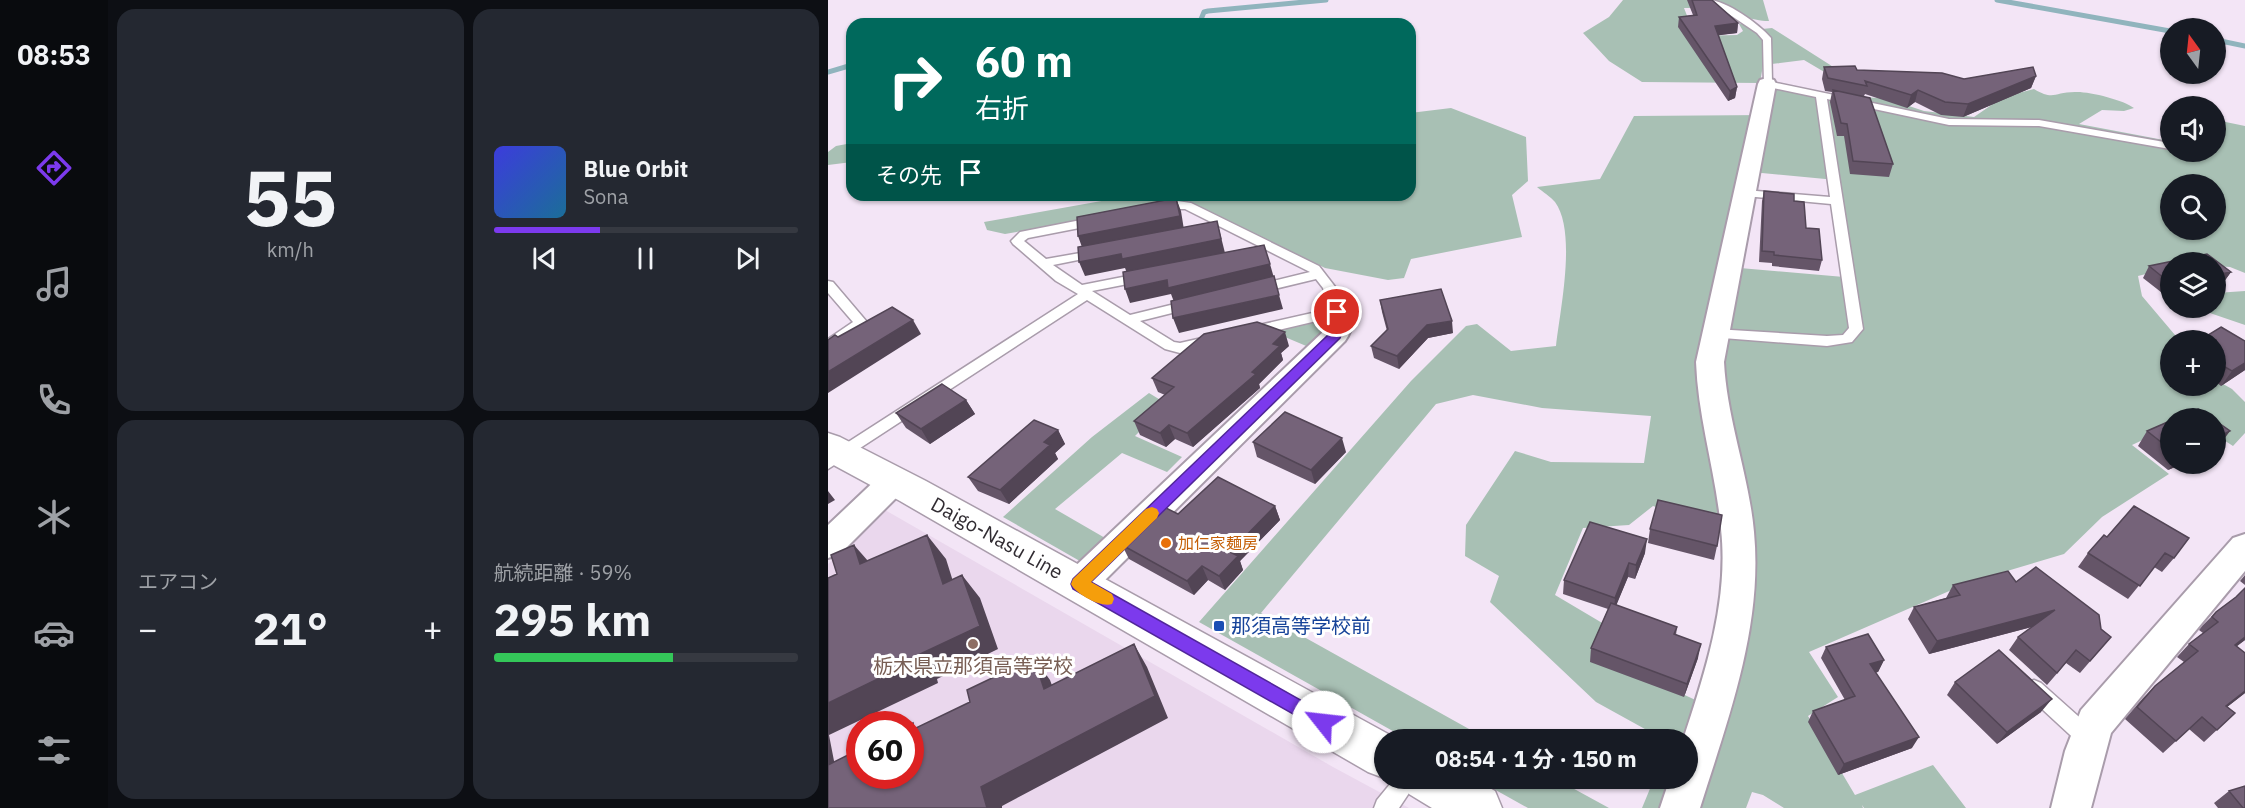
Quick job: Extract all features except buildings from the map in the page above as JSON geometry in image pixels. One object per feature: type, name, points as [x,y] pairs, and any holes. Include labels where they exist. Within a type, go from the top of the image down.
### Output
[{"type":"main road","name":"Daigo-Nasu Line","points":[[833,454],[894,481],[1374,750]]},
{"type":"main road","points":[[1444,789],[1478,808]]},
{"type":"street","points":[[1680,808],[1713,702],[1728,644],[1738,588],[1738,533],[1710,388],[1710,362],[1767,84]]},
{"type":"street","points":[[1079,584],[1336,335],[1339,325],[1337,312]]},
{"type":"street","points":[[828,545],[894,481]]},
{"type":"street","points":[[2071,808],[2095,723],[2245,547]]},
{"type":"lane","points":[[1712,0],[1760,31],[1768,40],[1767,84],[1949,123],[2039,123],[2160,144]]},
{"type":"lane","points":[[1715,334],[1827,341],[1847,339],[1856,329],[1821,96]]},
{"type":"lane","points":[[1745,193],[1836,201]]},
{"type":"lane","points":[[1177,205],[1187,205],[1274,249],[1319,274],[1332,291],[1337,312],[1180,348],[1170,346],[1082,293],[1017,241],[1024,235],[1177,205]]},
{"type":"lane","points":[[1207,231],[1230,227]]},
{"type":"lane","points":[[1043,263],[1113,249]]},
{"type":"lane","points":[[1251,254],[1274,249]]},
{"type":"lane","points":[[833,454],[1082,293],[1159,273]]},
{"type":"lane","points":[[1240,293],[1319,274]]},
{"type":"lane","points":[[828,285],[860,322],[857,328],[828,345]]},
{"type":"lane","points":[[1126,320],[1206,301]]},
{"type":"lane","points":[[2016,672],[2090,739]]},
{"type":"lane","points":[[1384,808],[1400,789]]},
{"type":"shaded area","name":"栃木県立那須高等学校","points":[[885,510],[1333,767],[1409,808],[828,808],[828,564]]},
{"type":"green space","points":[[1623,0],[1763,0],[1769,21],[1713,8],[1684,8],[1695,36],[1737,35],[1743,31],[1739,24],[1745,24],[1752,30],[1772,28],[1846,75],[1826,73],[1804,60],[1763,65],[1760,83],[1642,82],[1609,61],[1583,33],[1609,17]]},
{"type":"green space","points":[[1775,89],[1888,99],[1924,111],[1974,117],[2003,97],[2034,89],[2046,95],[2081,92],[2114,99],[2134,108],[2124,111],[2102,110],[2079,124],[2160,139],[2160,162],[2226,162],[2226,122],[2245,126],[2245,273],[2226,267],[2226,252],[2160,252],[2160,270],[2138,276],[2142,296],[2171,330],[2160,330],[2160,396],[2226,396],[2226,386],[2245,402],[2245,433],[2233,446],[2226,441],[2226,408],[2160,408],[2160,432],[2132,445],[2160,467],[2160,474],[2169,474],[2102,517],[2064,554],[1970,582],[1809,652],[1838,697],[1808,716],[1855,795],[1933,765],[1966,808],[1864,808],[1862,805],[1863,808],[1784,808],[1763,795],[1752,792],[1746,808],[1642,808],[1650,789],[1698,789],[1698,729],[1645,729],[1596,702],[1490,602],[1499,576],[1465,556],[1466,525],[1515,451],[1551,462],[1644,463],[1651,416],[1542,408],[1473,395],[1436,404],[1261,613],[1469,729],[1389,729],[1199,622],[1411,381],[1466,326],[1477,324],[1511,351],[1556,346],[1565,272],[1565,232],[1562,215],[1555,202],[1537,187],[1600,179],[1634,116],[1766,115]],"holes":[[[1741,171],[1836,180],[1844,277],[1717,266]],[[1653,506],[1725,529],[1719,711],[1629,669],[1609,627],[1555,595],[1583,528],[1629,525]]]},
{"type":"green space","points":[[1451,108],[1526,137],[1528,181],[1512,195],[1522,237],[1411,259],[1404,278],[1388,280],[1325,268],[1188,201],[1416,201],[1416,112]]},
{"type":"green space","points":[[846,144],[846,163],[828,165],[828,152],[836,146]]},
{"type":"green space","points":[[1101,201],[1188,201],[1005,234],[987,230],[984,222]]},
{"type":"green space","points":[[2245,291],[2245,325],[2224,318],[2226,292]]},
{"type":"green space","points":[[1330,319],[1331,324],[1311,348],[1273,332]]},
{"type":"green space","points":[[1149,393],[1167,404],[1135,436],[1182,457],[1167,472],[1122,453],[1055,509],[1112,542],[1085,564],[1003,517],[1092,437]]},
{"type":"green space","points":[[1494,789],[1574,789],[1609,808],[1528,808]]},
{"type":"waterway","points":[[1202,18],[1204,12],[1208,11],[1326,0]]},
{"type":"waterway","points":[[1997,0],[2160,29]]},
{"type":"waterway","points":[[2226,42],[2245,46]]},
{"type":"waterway","points":[[828,72],[846,67]]},
{"type":"slow traffic","points":[[1106,599],[1079,584],[1152,513]]},
{"type":"place","name":"加仁家麺房","points":[[1166,543]]},
{"type":"place","name":"那須高等学校前","points":[[1219,626]]},
{"type":"place","name":"栃木県立那須高等学校","points":[[973,644]]},
{"type":"route","points":[[1323,722],[1079,584],[1336,335],[1339,325],[1337,312]]}]
